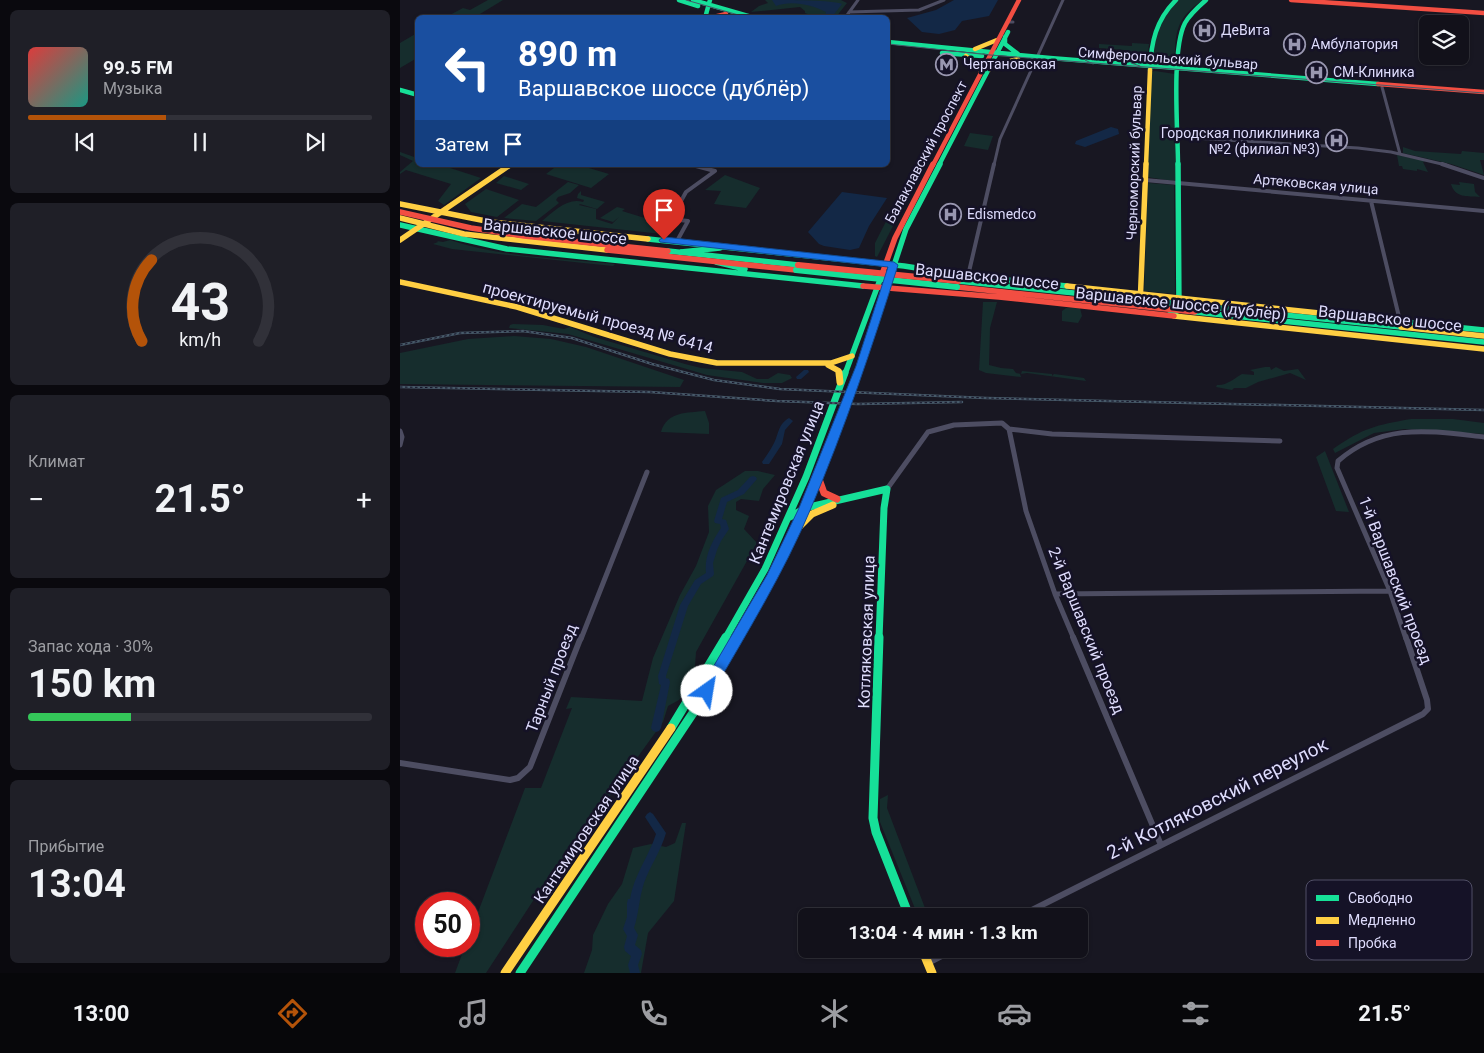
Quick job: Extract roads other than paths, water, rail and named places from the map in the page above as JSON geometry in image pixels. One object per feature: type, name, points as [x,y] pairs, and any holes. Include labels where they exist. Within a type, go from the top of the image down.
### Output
[{"type":"main road","points":[[679,0],[741,15]]},
{"type":"main road","points":[[693,0],[729,15]]},
{"type":"main road","name":"Балаклавский проспект","points":[[1010,22],[1019,0]]},
{"type":"main road","name":"Балаклавский проспект","points":[[885,264],[895,248],[1002,37],[1024,0]]},
{"type":"main road","name":"Черноморский бульвар","points":[[1139,301],[1154,31],[1161,16],[1176,0]]},
{"type":"main road","points":[[1166,316],[1175,314],[1179,304],[1178,37],[1188,14],[1206,0]]},
{"type":"main road","points":[[1291,0],[1484,13]]},
{"type":"main road","points":[[890,42],[961,52],[985,70],[1019,57],[1005,44],[1002,37],[987,46],[961,52],[890,46]]},
{"type":"main road","name":"Симферопольский бульвар","points":[[961,52],[1484,94]]},
{"type":"main road","name":"Симферопольский бульвар","points":[[1343,83],[1382,88],[1484,94]]},
{"type":"main road","points":[[400,90],[415,94]]},
{"type":"main road","points":[[400,240],[507,167]]},
{"type":"main road","name":"Варшавское шоссе (дублёр)","points":[[400,204],[422,210],[497,222],[894,265],[968,276],[1084,288],[1139,301]]},
{"type":"main road","name":"Варшавское шоссе","points":[[400,212],[430,220],[524,236],[958,284],[1179,304],[1484,336]]},
{"type":"main road","name":"Варшавское шоссе","points":[[400,218],[419,226],[507,240],[712,261],[797,267]]},
{"type":"main road","points":[[497,222],[524,236]]},
{"type":"main road","name":"Варшавское шоссе (дублёр)","points":[[400,226],[419,226],[466,242],[507,248],[1484,349]]},
{"type":"main road","points":[[679,252],[740,248]]},
{"type":"main road","name":"Балаклавский проспект","points":[[894,265],[895,248]]},
{"type":"main road","points":[[831,282],[851,282],[862,274],[862,267],[858,264],[840,260]]},
{"type":"main road","points":[[712,261],[735,267],[819,281]]},
{"type":"main road","name":"Кантемировская улица","points":[[505,973],[690,699],[755,588],[789,518],[840,385],[855,352],[885,264]]},
{"type":"main road","name":"Кантемировская улица","points":[[520,973],[704,696],[747,623],[795,531],[819,476],[882,307],[894,265]]},
{"type":"main road","points":[[922,291],[911,284],[914,276],[922,273],[945,273]]},
{"type":"main road","name":"проектируемый проезд № 6414","points":[[400,282],[534,311],[624,341],[701,360],[738,364],[844,362],[855,352]]},
{"type":"main road","name":"Варшавское шоссе","points":[[958,284],[1116,297],[1139,301]]},
{"type":"main road","points":[[1084,288],[1116,297]]},
{"type":"main road","points":[[1091,307],[1139,301]]},
{"type":"main road","points":[[872,306],[879,303],[882,307]]},
{"type":"main road","name":"Варшавское шоссе (дублёр)","points":[[1179,304],[1400,321],[1484,330]]},
{"type":"main road","name":"Варшавское шоссе","points":[[1179,304],[1484,342]]},
{"type":"main road","name":"проектируемый проезд № 6414","points":[[820,363],[837,369],[840,374],[840,385]]},
{"type":"main road","points":[[819,476],[819,487],[822,492],[830,498],[840,500]]},
{"type":"main road","points":[[789,518],[805,508],[887,489]]},
{"type":"main road","name":"Котляковская улица","points":[[887,489],[884,498],[873,818],[876,832],[906,908]]},
{"type":"main road","points":[[795,531],[812,514],[830,506],[867,496],[884,498]]},
{"type":"main road","points":[[926,958],[932,973]]},
{"type":"street","points":[[847,15],[858,0]]},
{"type":"street","points":[[849,12],[919,10],[929,8],[944,0]]},
{"type":"street","points":[[968,276],[1000,139],[1038,59],[1063,0]]},
{"type":"street","points":[[1382,88],[1400,154]]},
{"type":"street","points":[[1178,137],[1358,148],[1400,154],[1442,164],[1484,178]]},
{"type":"street","points":[[677,241],[688,221],[671,219],[686,192],[715,171],[700,167]]},
{"type":"street","name":"Артековская улица","points":[[1145,180],[1484,211]]},
{"type":"street","points":[[1371,200],[1400,321]]},
{"type":"street","name":"Котляковская улица","points":[[887,489],[928,432],[933,428],[1002,423],[1009,430]]},
{"type":"street","points":[[1009,430],[1052,434],[1280,441]]},
{"type":"street","name":"2-й Варшавский проезд","points":[[1009,430],[1026,511],[1055,594],[1161,845]]},
{"type":"street","points":[[400,431],[402,437],[400,445]]},
{"type":"street","name":"1-й Варшавский проезд","points":[[1428,709],[1426,695],[1390,591],[1337,468],[1338,461],[1361,444],[1379,436],[1395,433],[1484,436]]},
{"type":"street","name":"Тарный проезд","points":[[400,763],[510,780],[526,772],[530,767],[647,472]]},
{"type":"street","points":[[1055,594],[1390,591]]},
{"type":"street","name":"2-й Котляковский переулок","points":[[1036,908],[1423,714],[1428,709]]},
{"type":"street","points":[[928,963],[938,958]]},
{"type":"water","points":[[772,0],[820,1],[842,4],[834,15],[825,15],[826,12],[802,4],[789,3],[776,6]]},
{"type":"water","points":[[954,0],[998,0],[989,16],[962,21],[955,30],[939,34],[922,32],[907,18],[936,10]]},
{"type":"water","points":[[1111,127],[1118,129],[1119,134],[1085,147],[1075,144],[1076,141]]},
{"type":"water","points":[[842,192],[887,198],[869,226],[859,248],[850,250],[819,244],[808,232]]},
{"type":"waterway","points":[[799,377],[806,372]]},
{"type":"waterway","points":[[766,462],[778,444],[782,429],[789,421]]},
{"type":"waterway","points":[[656,728],[666,682],[662,681],[662,676],[684,605],[698,582],[710,574],[709,563],[713,550],[718,538],[725,529],[723,522],[718,521],[724,500],[741,492],[753,479]]},
{"type":"waterway","points":[[635,973],[633,965],[637,954],[629,947],[633,935],[628,929],[633,914],[632,903],[635,902],[639,883],[655,851],[661,833],[650,817]]},
{"type":"tram line","points":[[686,0],[738,15]]},
{"type":"tram line","points":[[890,44],[990,55],[1090,63]]},
{"type":"tram line","points":[[1090,63],[1085,60],[1086,51],[1110,50],[1128,54],[1131,56],[1131,63],[1140,66]]},
{"type":"tram line","points":[[1090,63],[1484,93]]},
{"type":"railway","points":[[400,345],[460,333],[523,331],[572,338],[652,364],[714,380],[780,389],[986,398],[1484,410]]},
{"type":"railway","points":[[400,387],[650,392],[777,401],[858,404],[962,402]]},
{"type":"place","name":"ДеВита","points":[[1205,30]]},
{"type":"place","name":"Амбулатория","points":[[1295,44]]},
{"type":"place","name":"Чертановская","points":[[947,64]]},
{"type":"place","name":"СМ-Клиника","points":[[1317,72]]},
{"type":"place","name":"Городская поликлиника №2 (филиал №3)","points":[[1336,141]]},
{"type":"place","name":"Edismedco","points":[[951,214]]}]
